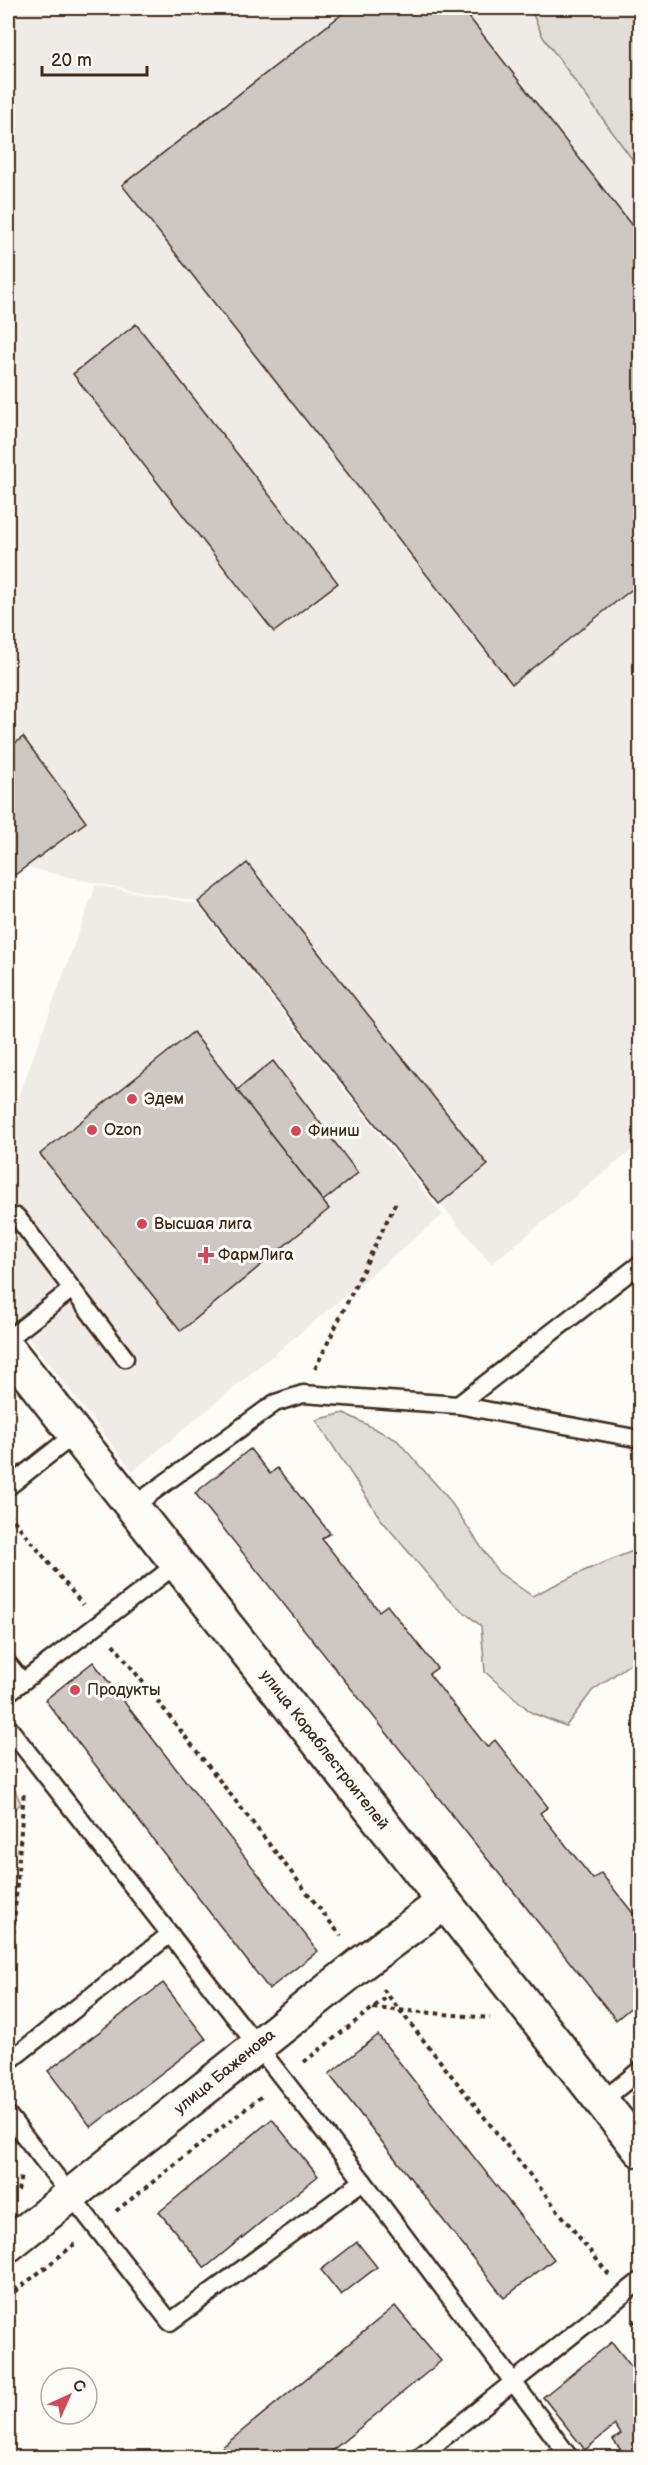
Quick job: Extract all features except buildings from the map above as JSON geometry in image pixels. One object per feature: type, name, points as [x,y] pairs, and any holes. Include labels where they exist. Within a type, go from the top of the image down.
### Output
[{"type":"street","name":"улица Кораблестроителей","points":[[8,1349],[640,2150]]},
{"type":"street","name":"улица Баженова","points":[[8,2245],[362,1963],[444,1902]]},
{"type":"lane","points":[[17,1217],[125,1358]]},
{"type":"lane","points":[[459,1405],[640,1264]]},
{"type":"lane","points":[[8,1339],[72,1289]]},
{"type":"lane","points":[[132,1508],[275,1403],[303,1394],[459,1405],[640,1439]]},
{"type":"lane","points":[[8,1486],[75,1434]]},
{"type":"lane","points":[[8,1693],[177,1564]]},
{"type":"lane","points":[[8,1664],[22,1682]]},
{"type":"lane","points":[[8,1727],[284,2078],[570,2457]]},
{"type":"lane","points":[[8,2062],[170,1934]]},
{"type":"lane","points":[[602,2101],[640,2070]]},
{"type":"lane","points":[[8,2115],[94,2228],[170,2322],[363,2181]]},
{"type":"lane","points":[[418,2457],[640,2281]]},
{"type":"path","points":[[303,1394],[397,1200]]},
{"type":"path","points":[[8,1512],[624,2293]]},
{"type":"path","points":[[8,2005],[27,1753]]},
{"type":"path","points":[[8,2297],[388,1996]]},
{"type":"path","points":[[372,2008],[539,2022]]},
{"type":"path","points":[[17,2195],[28,2143]]},
{"type":"shaded area","points":[[8,8],[640,8],[640,1144],[491,1264],[398,1154],[198,902],[95,883],[26,867],[8,880]]},
{"type":"shaded area","points":[[530,8],[640,8],[640,170],[543,37]]},
{"type":"shaded area","points":[[96,885],[197,904],[443,1215],[133,1471],[8,1311],[8,1126]]},
{"type":"shaded area","points":[[344,1413],[397,1440],[448,1498],[498,1572],[532,1596],[586,1570],[640,1548],[640,1659],[592,1691],[566,1726],[532,1713],[485,1672],[481,1626],[447,1598],[380,1518],[316,1420]]},
{"type":"shaded area","points":[[8,1781],[11,1781],[21,1804],[8,1813]]},
{"type":"place","name":"Эдем","points":[[132,1099]]},
{"type":"place","name":"Ozon","points":[[92,1130]]},
{"type":"place","name":"Финиш","points":[[296,1131]]},
{"type":"place","name":"Высшая лига","points":[[142,1224]]},
{"type":"place","name":"ФармЛига","points":[[206,1255]]},
{"type":"place","name":"Продукты","points":[[75,1690]]}]
